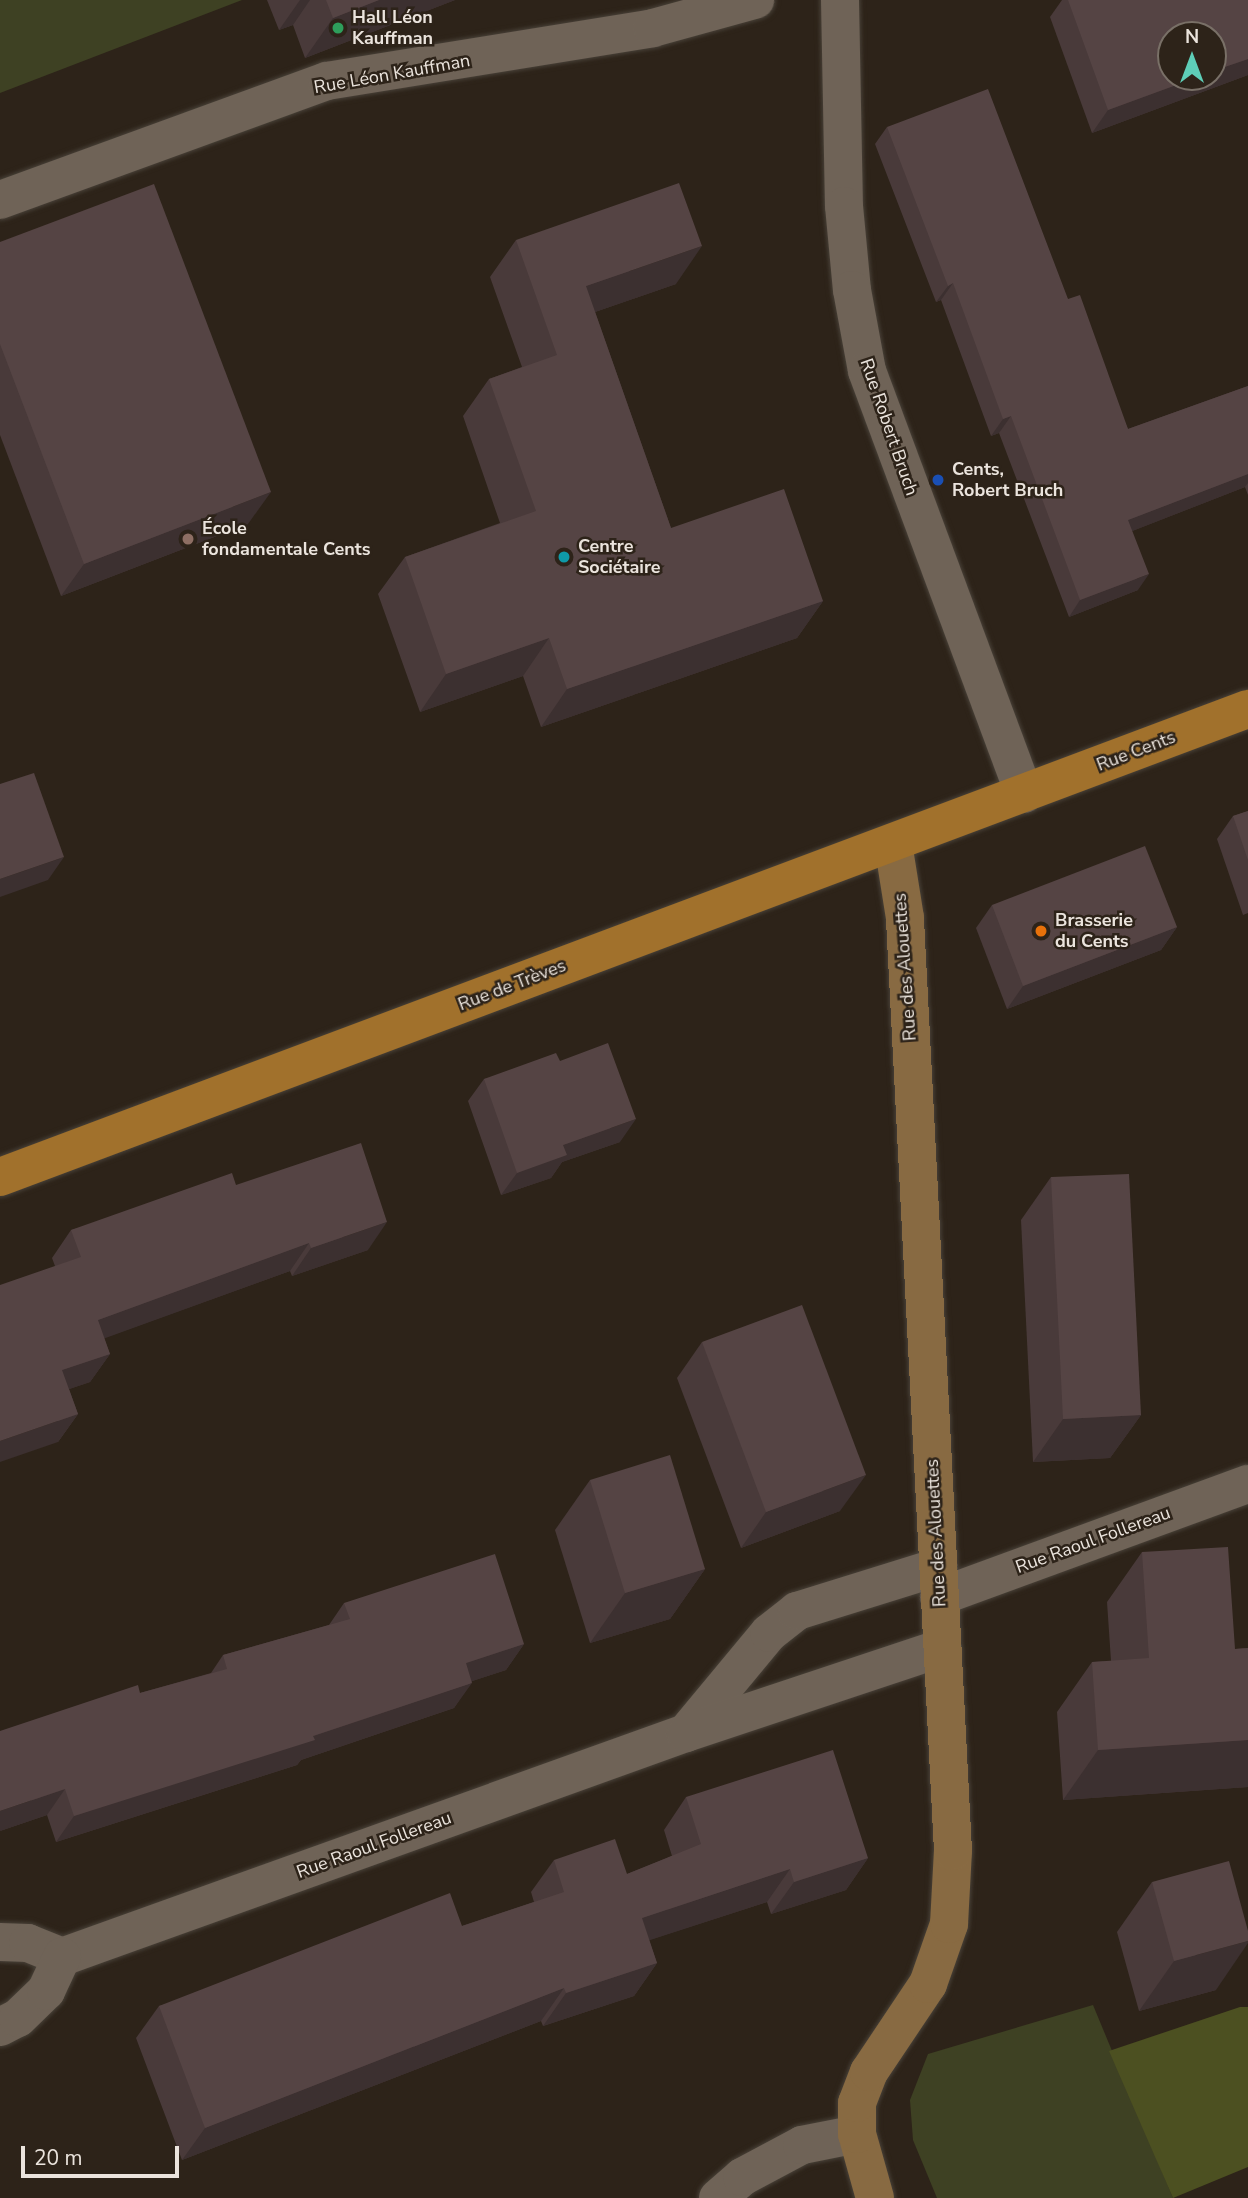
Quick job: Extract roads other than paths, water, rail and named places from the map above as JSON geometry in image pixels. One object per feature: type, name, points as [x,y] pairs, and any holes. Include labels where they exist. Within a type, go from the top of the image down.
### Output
[{"type":"main road","name":"Rue Cents","points":[[1024,794],[1248,709]]},
{"type":"main road","name":"Rue de Trèves","points":[[0,1177],[1024,794]]},
{"type":"main road","name":"Rue des Alouettes","points":[[875,2198],[857,2134],[857,2103],[869,2072],[928,1984],[949,1924],[953,1851],[905,918],[893,843]]},
{"type":"street","name":"Rue Léon Kauffman","points":[[0,200],[327,81],[653,29],[755,0]]},
{"type":"street","name":"Rue Robert Bruch","points":[[841,0],[844,206],[852,290],[867,371],[1024,794]]},
{"type":"street","name":"Rue Raoul Follereau","points":[[686,1733],[769,1633],[797,1611],[938,1582],[1248,1484]]},
{"type":"street","name":"Rue Raoul Follereau","points":[[62,1957],[686,1733],[942,1648]]},
{"type":"street","points":[[0,1942],[28,1943],[62,1957],[46,1990],[18,2018],[0,2027]]},
{"type":"street","points":[[718,2198],[742,2177],[802,2145],[857,2134]]},
{"type":"place","name":"Hall Léon Kauffman","points":[[338,28]]},
{"type":"place","name":"Cents, Robert Bruch","points":[[938,480]]},
{"type":"place","name":"École fondamentale Cents","points":[[188,539]]},
{"type":"place","name":"Centre Sociétaire","points":[[564,557]]},
{"type":"place","name":"Brasserie du Cents","points":[[1041,931]]}]
